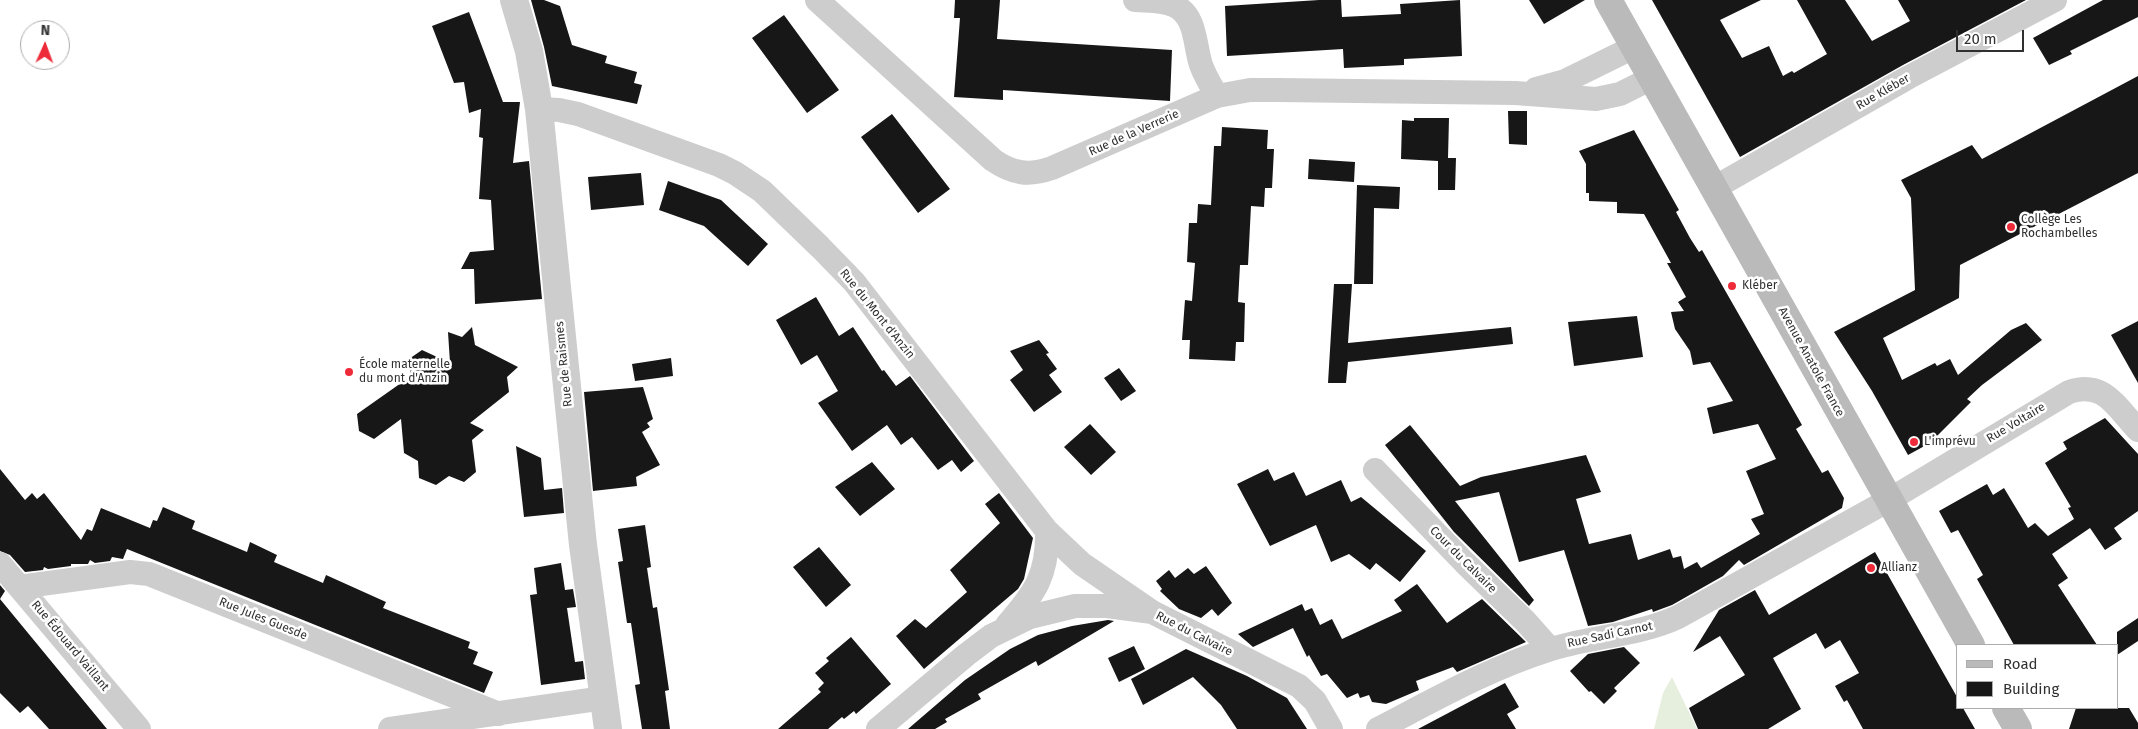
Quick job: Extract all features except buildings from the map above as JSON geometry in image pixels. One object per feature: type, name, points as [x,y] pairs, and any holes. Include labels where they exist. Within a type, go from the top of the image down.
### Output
[{"type":"main road","name":"Avenue Anatole France","points":[[1608,0],[1970,644]]},
{"type":"main road","points":[[2007,709],[2018,729]]},
{"type":"street","name":"Rue de Raismes","points":[[514,0],[529,51],[539,109],[583,544],[608,729]]},
{"type":"street","name":"Rue de la Verrerie","points":[[817,0],[993,160],[1018,173],[1029,174],[1052,168],[1217,96],[1250,90],[1515,92],[1583,99],[1602,98],[1620,94],[1652,78]]},
{"type":"street","points":[[1135,0],[1162,1],[1173,4],[1186,15],[1191,23],[1201,66],[1217,96]]},
{"type":"street","name":"Rue Kléber","points":[[1714,188],[1909,76],[2055,0]]},
{"type":"street","name":"Rue de la Verrerie","points":[[1515,92],[1566,82],[1634,47]]},
{"type":"street","name":"Rue du Mont d'Anzin","points":[[539,109],[559,110],[578,114],[719,165],[762,192],[820,247],[863,294],[1046,531],[1082,564],[1152,612]]},
{"type":"street","name":"Rue Voltaire","points":[[1889,500],[2069,392],[2078,389],[2093,388],[2101,391],[2138,430]]},
{"type":"street","name":"Cour du Calvaire","points":[[1375,470],[1550,649]]},
{"type":"street","name":"Rue Sadi Carnot","points":[[1378,729],[1477,678],[1522,658],[1594,638],[1645,630],[1669,622],[1889,500]]},
{"type":"street","name":"Rue du Calvaire","points":[[1002,630],[1021,610],[1040,579],[1046,558],[1046,531]]},
{"type":"street","name":"Rue Édouard Vaillant","points":[[0,564],[139,729]]},
{"type":"street","name":"Rue Jules Guesde","points":[[19,587],[130,572],[143,572],[499,714]]},
{"type":"street","name":"Rue du Calvaire","points":[[878,729],[966,655],[1002,630],[1037,615],[1075,606],[1107,606],[1152,612],[1299,686],[1314,701],[1331,729]]},
{"type":"street","points":[[390,729],[604,698]]},
{"type":"green space","points":[[1672,677],[1697,729],[1654,729],[1663,693]]},
{"type":"place","name":"Collège Les Rochambelles","points":[[2011,227]]},
{"type":"place","name":"Kléber","points":[[1732,286]]},
{"type":"place","name":"École maternelle du mont d'Anzin","points":[[349,372]]},
{"type":"place","name":"L'imprévu","points":[[1914,442]]},
{"type":"place","name":"Allianz","points":[[1871,568]]}]
